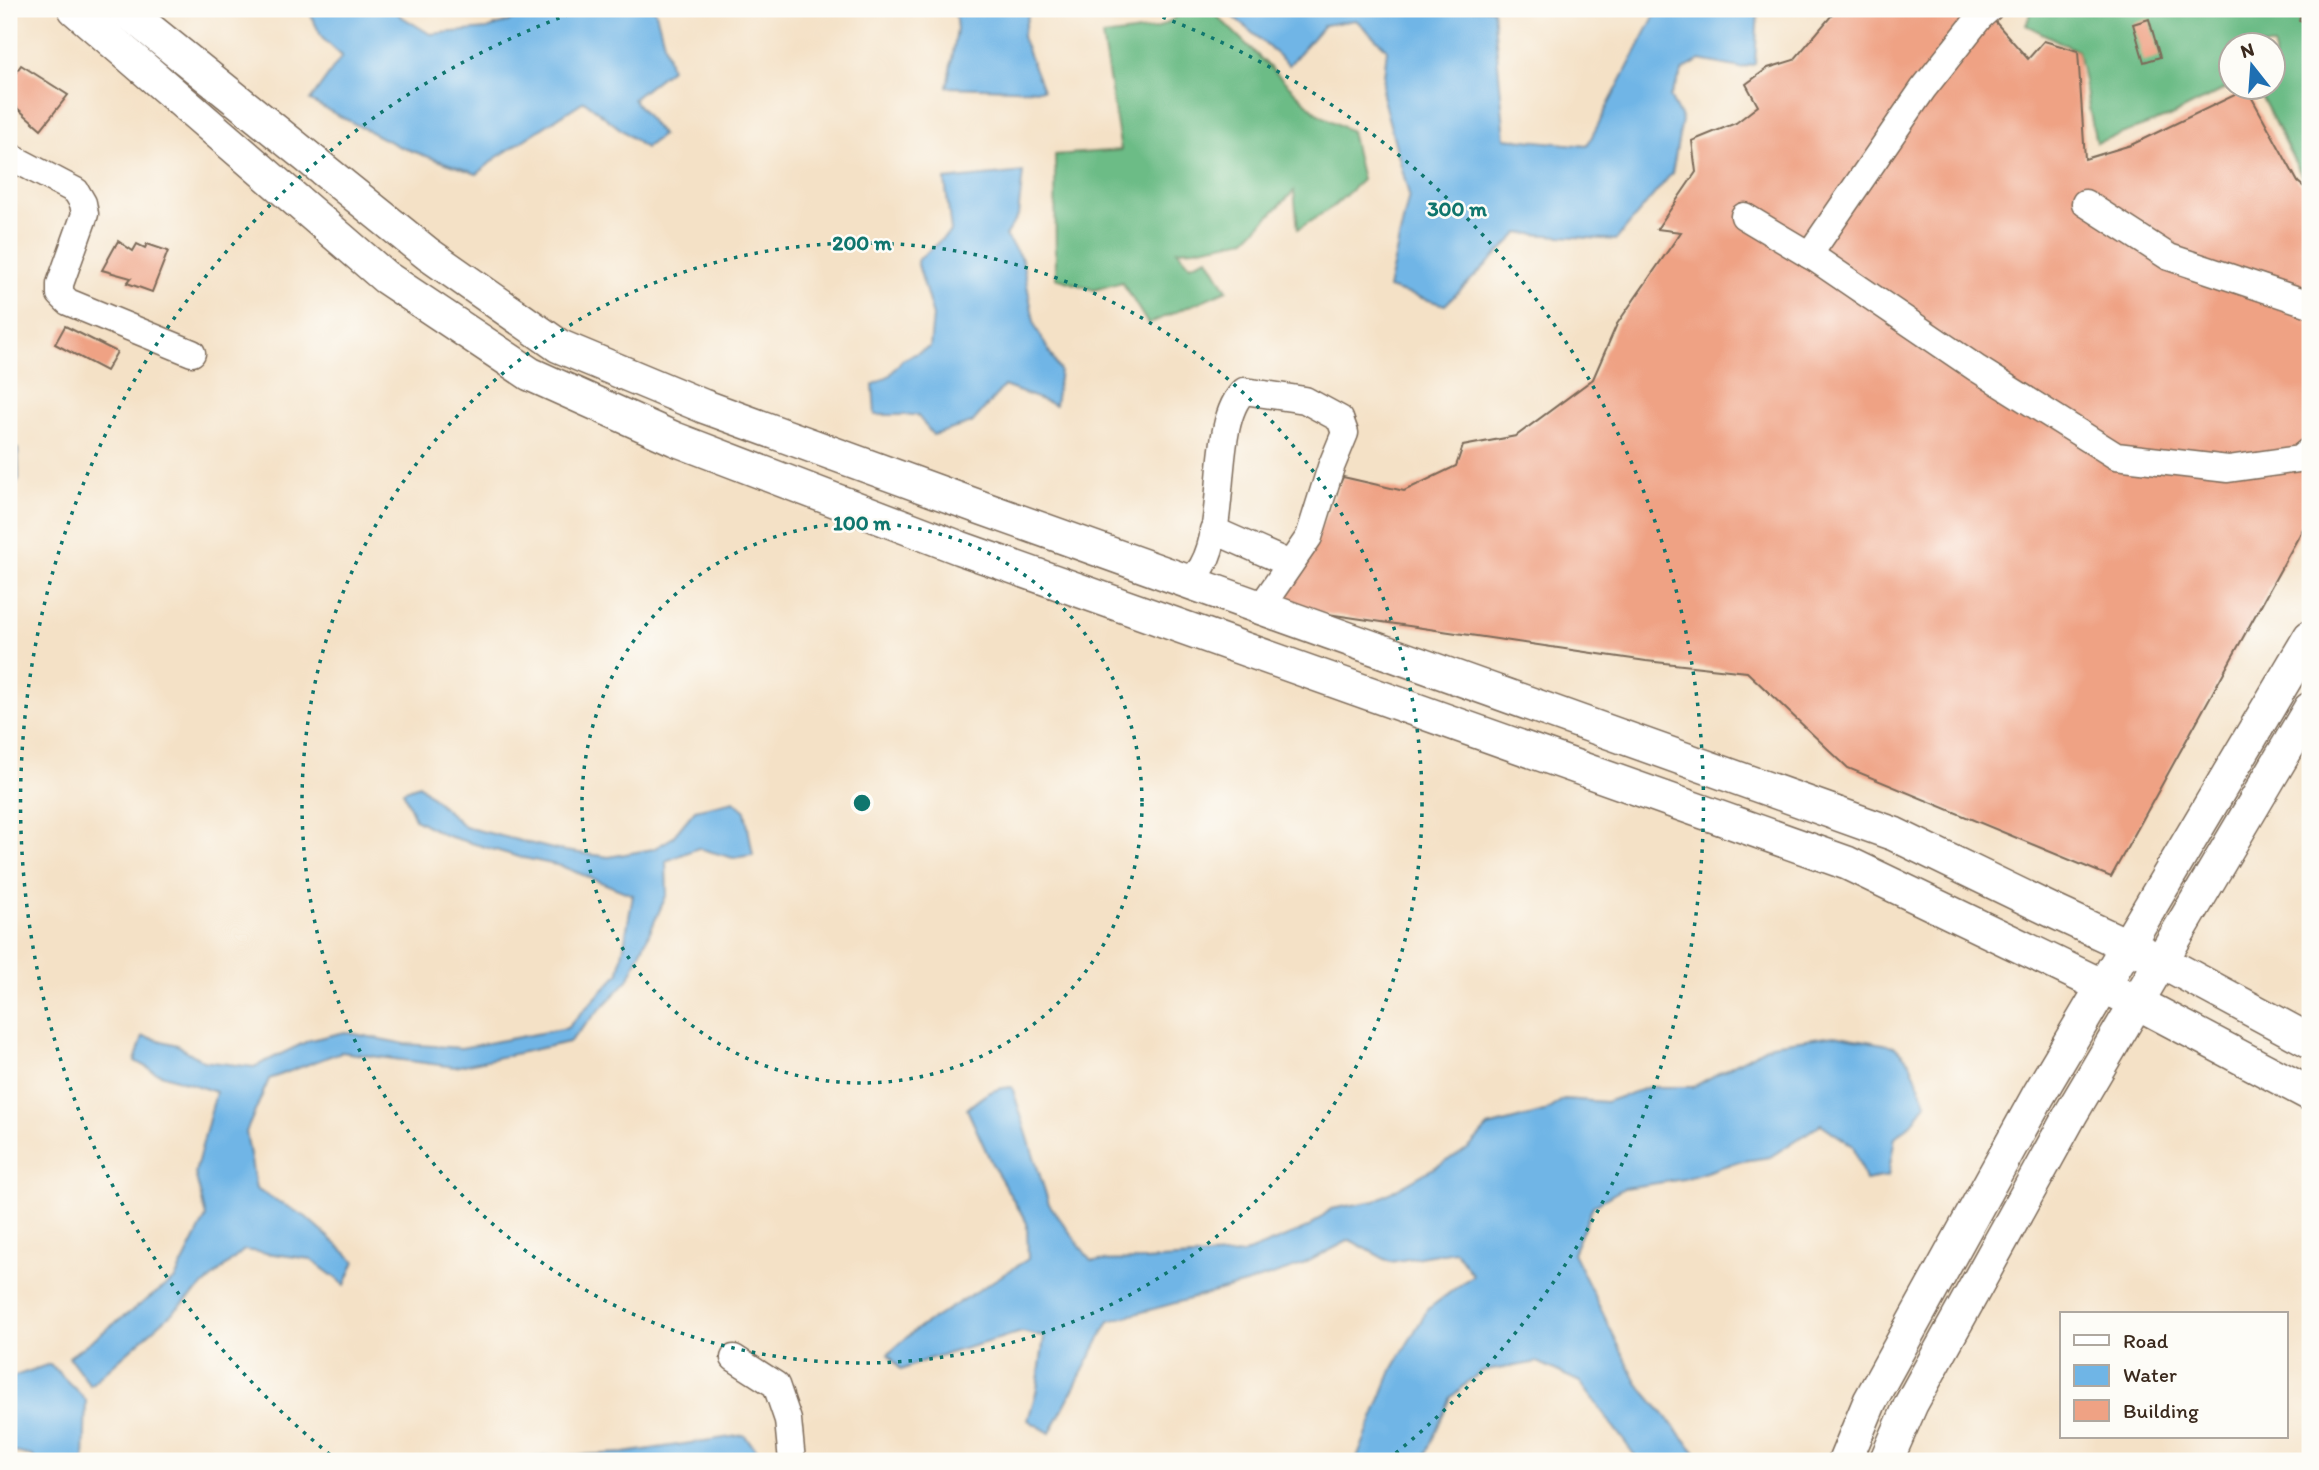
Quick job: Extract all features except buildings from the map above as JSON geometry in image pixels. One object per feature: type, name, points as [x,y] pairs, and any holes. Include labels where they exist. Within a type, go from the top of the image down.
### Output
[{"type":"main road","points":[[75,9],[385,277],[530,374],[675,439],[960,548],[1847,863],[2138,1003],[2310,1094]]},
{"type":"main road","points":[[124,9],[428,254],[559,346],[703,405],[982,508],[1894,834],[2162,962],[2310,1041]]},
{"type":"main road","points":[[960,548],[982,508]]},
{"type":"main road","points":[[1845,1461],[1870,1401],[2038,1096],[2310,637]]},
{"type":"main road","points":[[1886,1461],[1911,1404],[2072,1112],[2310,709]]},
{"type":"street","points":[[1809,255],[1923,89],[1989,9]]},
{"type":"street","points":[[9,156],[76,191],[83,202],[85,214],[60,284],[60,294],[68,303],[192,354]]},
{"type":"street","points":[[2085,203],[2169,257],[2310,303]]},
{"type":"street","points":[[1744,216],[1809,255],[1976,368],[2116,456],[2228,468],[2299,459],[2310,450]]},
{"type":"street","points":[[1189,582],[1203,566],[1213,530],[1228,417],[1235,400],[1244,391],[1305,400],[1340,419],[1345,433],[1331,467],[1309,537],[1261,607]]},
{"type":"street","points":[[1213,530],[1290,564]]},
{"type":"street","points":[[734,1358],[776,1385],[788,1420],[792,1461]]},
{"type":"green space","points":[[1190,9],[1210,9],[1318,114],[1351,131],[1362,180],[1334,206],[1298,229],[1294,191],[1246,239],[1177,250],[1190,265],[1208,258],[1227,290],[1148,324],[1122,282],[1094,290],[1056,278],[1055,155],[1121,150],[1102,36],[1156,29]]},
{"type":"green space","points":[[2033,9],[2310,9],[2310,180],[2302,176],[2264,102],[2288,102],[2288,32],[2218,32],[2218,92],[2169,117],[2096,143],[2078,51],[2026,25]]},
{"type":"water","points":[[308,9],[399,9],[399,15],[430,34],[487,29],[545,9],[655,9],[671,69],[633,99],[662,135],[645,148],[584,101],[496,158],[477,174],[398,146],[310,101],[342,56],[322,38]]},
{"type":"water","points":[[955,9],[1030,9],[1022,37],[1043,90],[947,87],[957,30]]},
{"type":"water","points":[[1225,9],[1493,9],[1505,138],[1587,146],[1658,9],[1758,9],[1755,64],[1741,68],[1700,60],[1683,70],[1670,97],[1682,120],[1672,173],[1616,240],[1519,233],[1445,305],[1388,288],[1409,195],[1382,95],[1387,49],[1356,20],[1324,25],[1289,65]]},
{"type":"water","points":[[1023,172],[1018,216],[1005,236],[1022,259],[1035,326],[1060,371],[1055,405],[1004,386],[972,423],[933,435],[917,415],[875,415],[873,385],[890,375],[902,360],[930,347],[933,316],[917,261],[951,231],[945,180]]},
{"type":"water","points":[[9,447],[18,449],[19,480],[9,493]]},
{"type":"water","points":[[419,785],[465,827],[557,850],[609,857],[653,849],[672,838],[695,810],[734,801],[745,811],[753,855],[733,858],[698,848],[666,861],[667,894],[628,980],[569,1042],[455,1067],[341,1052],[269,1079],[246,1132],[256,1189],[306,1217],[355,1261],[345,1285],[310,1259],[244,1250],[90,1385],[69,1357],[175,1279],[206,1217],[195,1173],[216,1092],[155,1072],[135,1061],[143,1036],[177,1045],[203,1061],[254,1067],[310,1040],[345,1032],[405,1044],[461,1048],[567,1028],[619,973],[633,895],[561,866],[444,835],[415,819],[403,791]]},
{"type":"water","points":[[1834,1035],[1894,1046],[1910,1062],[1926,1103],[1915,1120],[1895,1137],[1888,1176],[1865,1180],[1853,1146],[1821,1124],[1770,1157],[1737,1162],[1684,1179],[1624,1188],[1593,1206],[1573,1253],[1637,1383],[1703,1461],[1639,1461],[1580,1382],[1538,1362],[1480,1372],[1451,1397],[1423,1461],[1356,1461],[1393,1368],[1428,1309],[1473,1275],[1455,1251],[1390,1262],[1350,1240],[1299,1266],[1245,1284],[1109,1321],[1050,1433],[1028,1420],[1037,1389],[1044,1337],[1022,1332],[928,1359],[901,1370],[888,1354],[914,1331],[1028,1259],[1027,1223],[992,1164],[967,1109],[993,1091],[1012,1087],[1049,1204],[1091,1261],[1243,1254],[1308,1228],[1331,1209],[1375,1201],[1469,1148],[1488,1127],[1544,1112],[1564,1099],[1606,1102],[1649,1087],[1693,1087],[1772,1044]]},
{"type":"water","points":[[50,1364],[86,1400],[84,1461],[35,1461],[33,1456],[9,1451],[9,1378]]},
{"type":"water","points":[[744,1435],[766,1461],[501,1461],[624,1453]]}]
